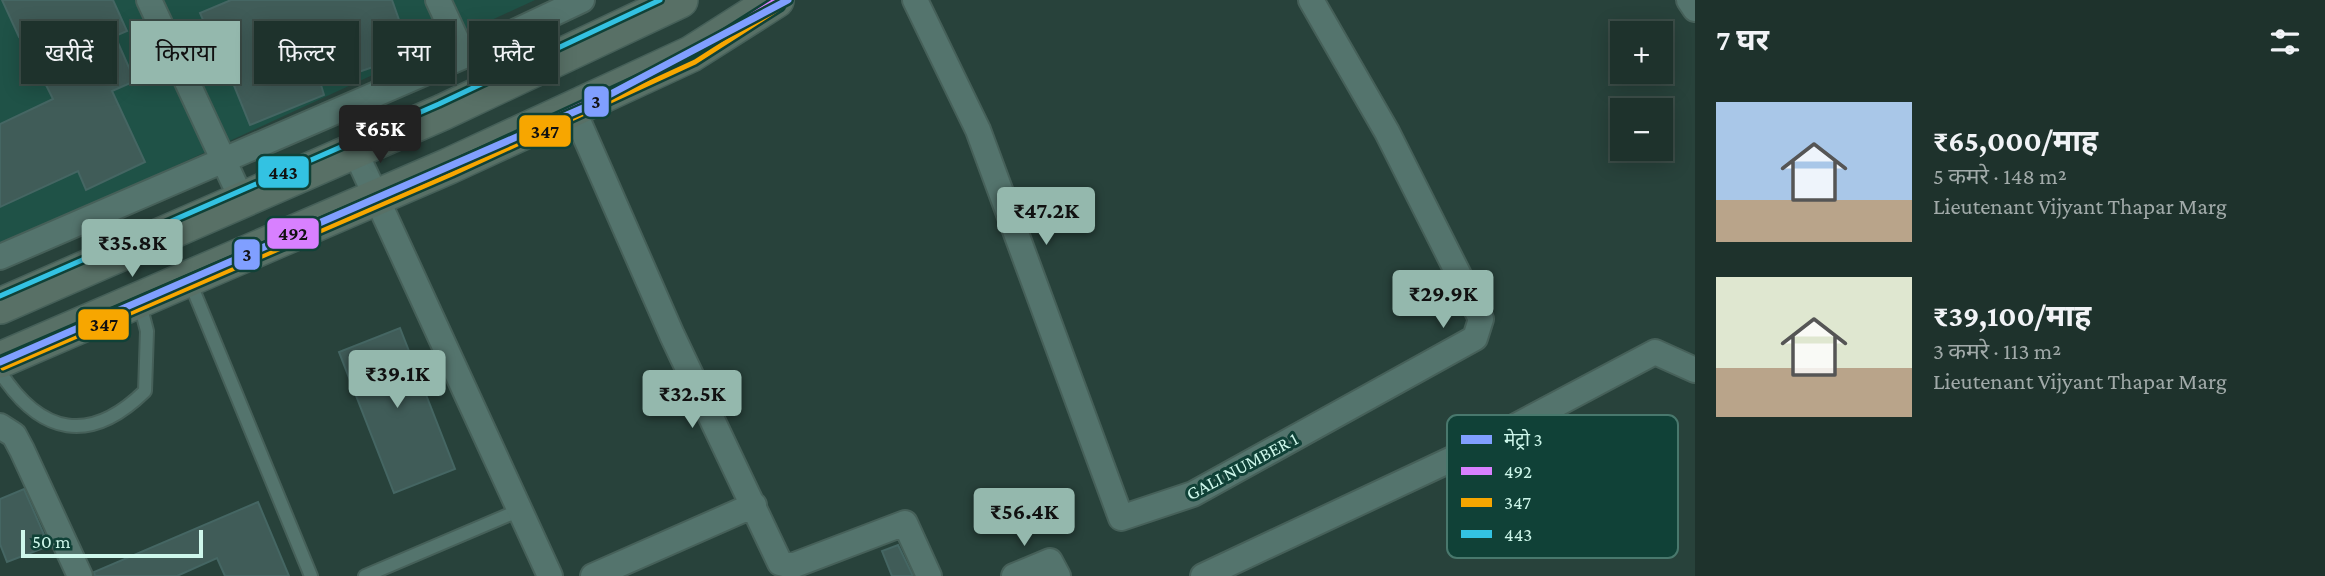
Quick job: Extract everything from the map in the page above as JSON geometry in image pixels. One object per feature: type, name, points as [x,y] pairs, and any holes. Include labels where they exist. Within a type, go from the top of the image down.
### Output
[{"type":"main road","points":[[0,360],[573,109],[691,54],[776,0]]},
{"type":"main road","points":[[0,306],[355,151],[662,4]]},
{"type":"street","points":[[149,0],[242,200]]},
{"type":"street","points":[[438,0],[464,56]]},
{"type":"street","points":[[0,257],[224,162],[464,56],[582,0]]},
{"type":"street","name":"GALI NUMBER 1","points":[[915,0],[978,130],[1121,518],[1192,495],[1475,338],[1480,331],[1481,319],[1387,132],[1311,0]]},
{"type":"street","points":[[1689,0],[1695,9]]},
{"type":"street","points":[[573,109],[672,335],[783,565],[792,566],[905,523],[929,576]]},
{"type":"street","points":[[355,151],[550,576]]},
{"type":"street","points":[[1537,415],[1655,352],[1695,370]]},
{"type":"street","points":[[0,426],[8,429],[18,443],[80,576]]},
{"type":"street","points":[[1203,576],[1447,461]]},
{"type":"street","points":[[593,576],[754,505]]},
{"type":"street","points":[[1014,576],[1050,561],[1058,576]]},
{"type":"lane","points":[[189,278],[311,576]]},
{"type":"lane","points":[[0,372],[10,387],[50,421],[78,429],[124,412],[145,391],[147,331],[139,300]]},
{"type":"lane","points":[[365,576],[520,510]]},
{"type":"shaded area","points":[[0,0],[535,0],[490,21],[469,21],[469,30],[455,37],[455,21],[373,21],[373,75],[359,81],[359,21],[254,21],[254,84],[353,84],[0,247]]},
{"type":"building","points":[[2,0],[113,0],[127,31],[117,35],[117,21],[21,21],[19,37]]},
{"type":"building","points":[[231,0],[392,0],[399,21],[373,21],[373,67],[359,72],[359,21],[254,21],[254,84],[324,84],[321,85],[324,95],[250,125],[233,84],[240,84],[240,21],[203,21],[200,13]]},
{"type":"building","points":[[117,40],[131,72],[131,83],[112,91],[145,162],[86,190],[78,171],[0,207],[0,124],[53,99],[46,85],[117,84]]},
{"type":"building","points":[[400,328],[455,469],[394,493],[339,352]]},
{"type":"building","points":[[24,489],[49,546],[7,562],[0,544],[0,499]]},
{"type":"building","points":[[258,502],[289,576],[225,576],[217,558],[177,576],[95,576],[94,572]]},
{"type":"building","points":[[898,545],[913,576],[892,576],[882,551]]},
{"type":"metro line","name":"3","points":[[0,362],[590,105],[788,0]]},
{"type":"transit line","name":"443","points":[[0,296],[439,104],[660,0]]},
{"type":"transit line","name":"492","points":[[0,360],[449,166],[691,54],[776,0]]},
{"type":"transit line","name":"347","points":[[3,368],[452,174],[695,62],[781,7]]}]
